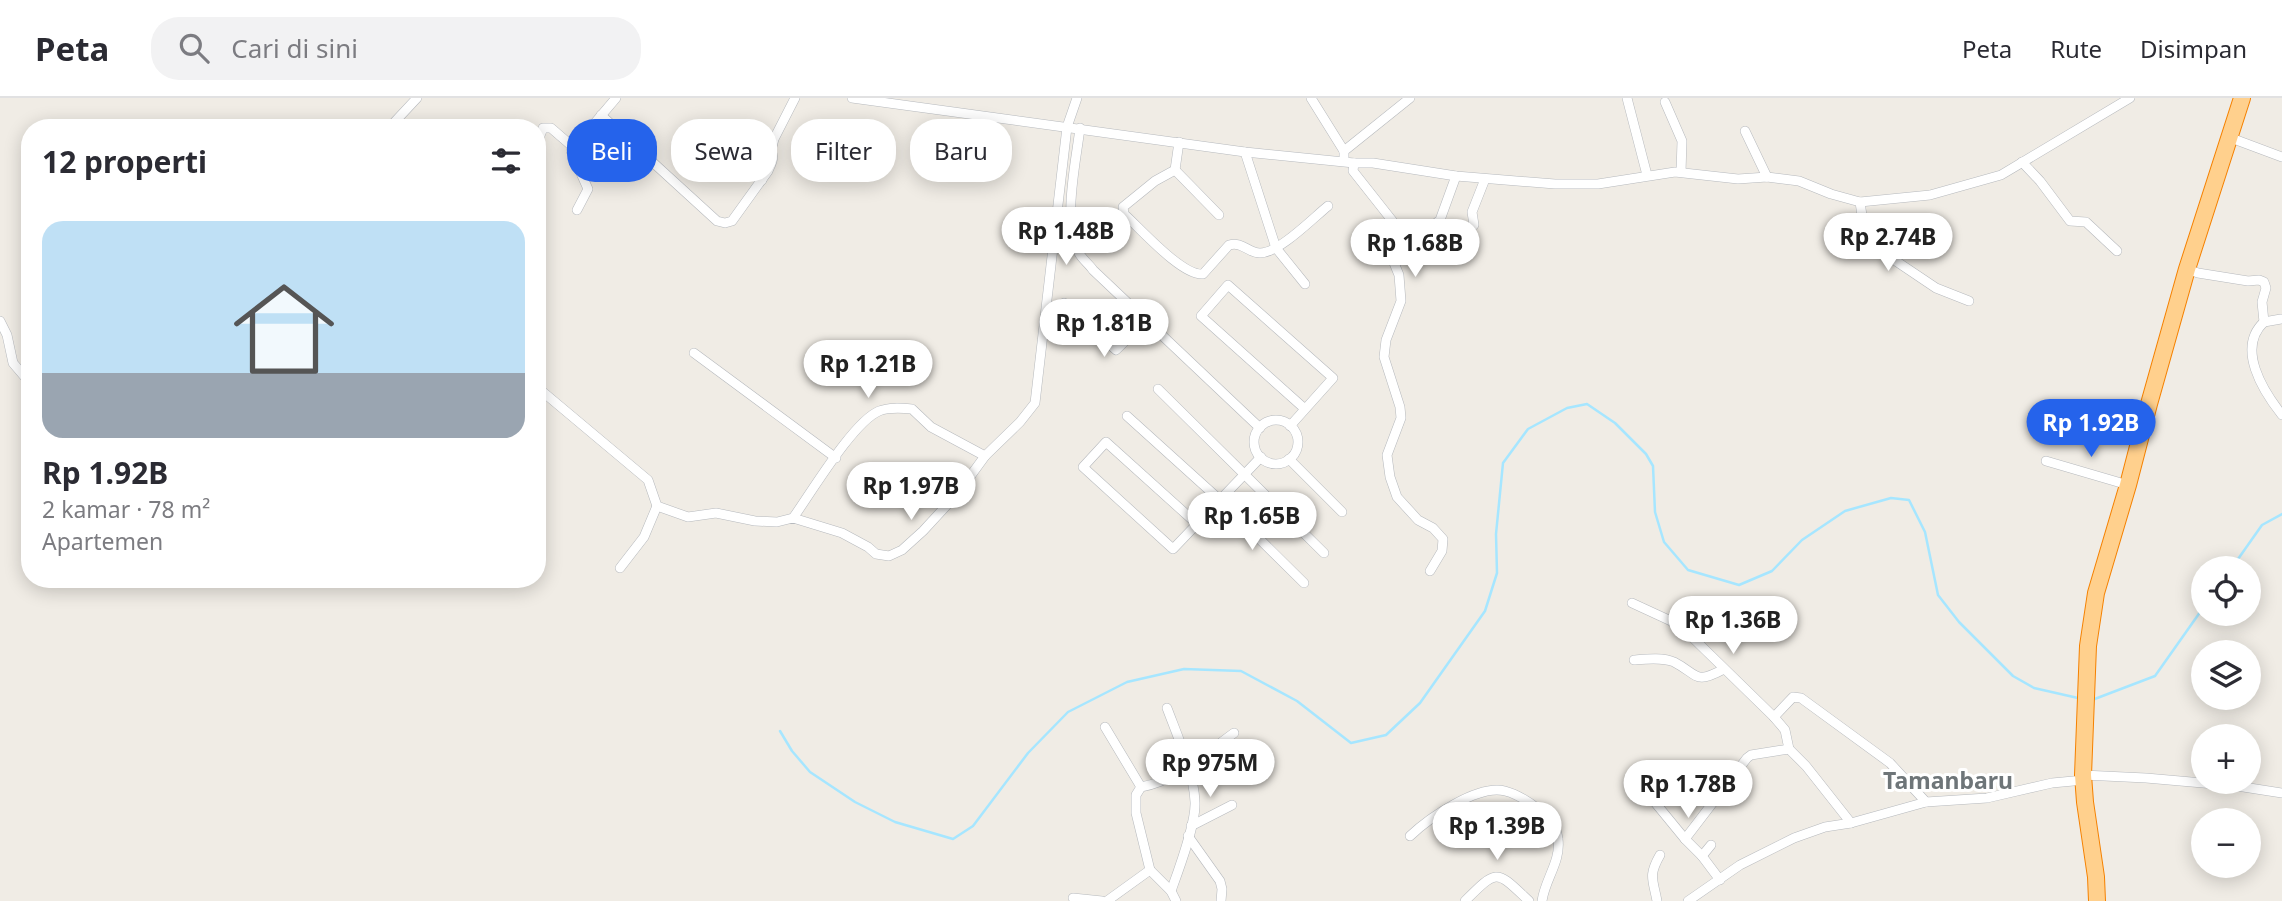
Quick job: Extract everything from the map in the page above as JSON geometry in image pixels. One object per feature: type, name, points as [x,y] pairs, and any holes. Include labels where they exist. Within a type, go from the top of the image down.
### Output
[{"type":"highway","points":[[2097,901],[2084,777],[2088,646],[2096,593],[2129,485],[2187,269],[2242,98]]},
{"type":"street","points":[[397,119],[417,98]]},
{"type":"street","points":[[598,119],[616,98]]},
{"type":"street","points":[[777,133],[795,98]]},
{"type":"street","points":[[852,98],[1245,152],[1348,158],[1485,179],[1598,184],[1647,174],[1681,172],[1738,180],[1767,177],[1799,181],[1860,202],[1930,195],[2001,175],[2130,98]]},
{"type":"street","points":[[657,506],[688,517],[716,513],[755,521],[777,522],[793,518],[842,533],[876,554],[889,556],[902,550],[923,531],[958,493],[985,456],[1020,422],[1035,403],[1067,127],[1077,98]]},
{"type":"street","points":[[1311,98],[1348,158],[1353,171],[1400,234],[1392,258],[1399,275],[1401,301],[1386,340],[1384,356],[1401,418],[1387,455],[1390,477],[1397,497],[1418,520],[1433,528],[1443,539],[1442,551],[1430,571]]},
{"type":"street","points":[[1348,158],[1410,98]]},
{"type":"street","points":[[1627,98],[1647,174]]},
{"type":"street","points":[[1665,102],[1682,142],[1681,172]]},
{"type":"street","points":[[601,115],[671,179]]},
{"type":"street","points":[[546,127],[551,128],[567,142]]},
{"type":"street","points":[[1080,128],[1071,204],[1072,233],[1079,253],[1093,270],[1260,428]]},
{"type":"street","points":[[1745,131],[1767,177]]},
{"type":"street","points":[[2231,138],[2282,157]]},
{"type":"street","points":[[1175,170],[1180,142]]},
{"type":"street","points":[[1245,152],[1276,248],[1305,284]]},
{"type":"street","points":[[2022,162],[2069,220],[2074,223],[2085,221],[2117,251]]},
{"type":"street","points":[[1175,170],[1219,215]]},
{"type":"street","points":[[1175,170],[1155,181],[1123,208],[1124,214],[1181,266],[1200,275],[1229,245],[1234,243],[1260,253],[1276,248],[1328,206]]},
{"type":"street","points":[[1392,258],[1440,220],[1456,176]]},
{"type":"street","points":[[1474,225],[1472,212],[1485,179]]},
{"type":"street","points":[[577,210],[588,189],[587,182]]},
{"type":"street","points":[[674,182],[717,221],[725,223],[732,221],[760,182]]},
{"type":"street","points":[[1860,202],[1864,229],[1881,251],[1936,288],[1969,301]]},
{"type":"street","points":[[2187,269],[2198,273],[2264,282],[2266,288],[2262,302],[2263,322],[2253,335],[2251,347],[2259,378],[2282,415]]},
{"type":"street","points":[[1290,426],[1333,378],[1228,285],[1200,316],[1305,409]]},
{"type":"street","points":[[1064,303],[1116,350],[1147,320]]},
{"type":"street","points":[[2263,322],[2281,319]]},
{"type":"street","points":[[0,321],[8,335],[13,363],[21,372]]},
{"type":"street","points":[[1060,335],[1096,332]]},
{"type":"street","points":[[694,353],[836,458]]},
{"type":"street","points":[[1158,389],[1324,552]]},
{"type":"street","points":[[546,395],[648,480],[657,506],[644,537],[620,568]]},
{"type":"street","points":[[793,518],[855,432],[873,414],[882,410],[912,409],[931,427],[985,456]]},
{"type":"street","points":[[1127,416],[1220,500],[1304,583]]},
{"type":"street","points":[[1276,421],[1290,426],[1298,442],[1295,453],[1289,459],[1276,464],[1261,457],[1255,442],[1260,428],[1276,421]]},
{"type":"street","points":[[1197,524],[1106,442],[1083,467],[1173,549],[1246,473],[1261,457]]},
{"type":"street","points":[[1289,459],[1342,512]]},
{"type":"street","points":[[2046,461],[2129,485]]},
{"type":"street","points":[[1632,603],[1671,621],[1693,638],[1774,716],[1785,730],[1789,749],[1807,766],[1851,823]]},
{"type":"street","points":[[1634,660],[1671,661],[1699,678],[1709,677],[1724,669]]},
{"type":"street","points":[[1774,716],[1793,697],[1801,698],[1890,763],[1926,802]]},
{"type":"street","points":[[1167,708],[1194,788],[1195,804],[1171,891]]},
{"type":"street","points":[[1105,727],[1141,788]]},
{"type":"street","points":[[1176,901],[1171,891],[1150,870],[1136,813],[1136,795],[1141,788],[1187,766],[1234,733]]},
{"type":"street","points":[[1685,839],[1747,758],[1789,749]]},
{"type":"street","points":[[1688,901],[1740,865],[1794,838],[1825,827],[1851,823],[1926,802],[1987,798],[2084,777],[2146,778],[2282,793]]},
{"type":"street","points":[[1632,782],[1653,800],[1720,880]]},
{"type":"street","points":[[1410,836],[1422,825],[1484,792],[1504,790],[1527,801],[1549,818],[1558,836],[1559,855],[1542,901]]},
{"type":"street","points":[[1189,831],[1232,805]]},
{"type":"street","points":[[1189,831],[1220,881],[1222,901]]},
{"type":"street","points":[[1702,856],[1712,845]]},
{"type":"street","points":[[1657,901],[1651,877],[1660,855]]},
{"type":"street","points":[[1073,898],[1104,901],[1150,870]]},
{"type":"street","points":[[1465,901],[1486,880],[1499,877],[1505,878],[1529,901]]},
{"type":"waterway","points":[[780,731],[792,751],[810,772],[855,802],[895,822],[953,839],[973,826],[1028,753],[1068,712],[1127,682],[1184,669],[1241,671],[1297,701],[1351,743],[1386,735],[1420,703],[1485,611],[1497,573],[1496,534],[1503,463],[1528,429],[1567,408],[1587,404],[1615,423],[1646,454],[1653,466],[1655,512],[1664,542],[1688,570],[1739,585],[1772,571],[1802,540],[1845,511],[1891,498],[1909,500],[1925,532],[1938,595],[1959,622],[2013,676],[2034,688],[2078,698]]},
{"type":"waterway","points":[[2240,556],[2262,525],[2282,514]]},
{"type":"waterway","points":[[2092,700],[2155,676],[2191,625]]},
{"type":"district","name":"Tamanbaru","points":[[1948,780]]}]
